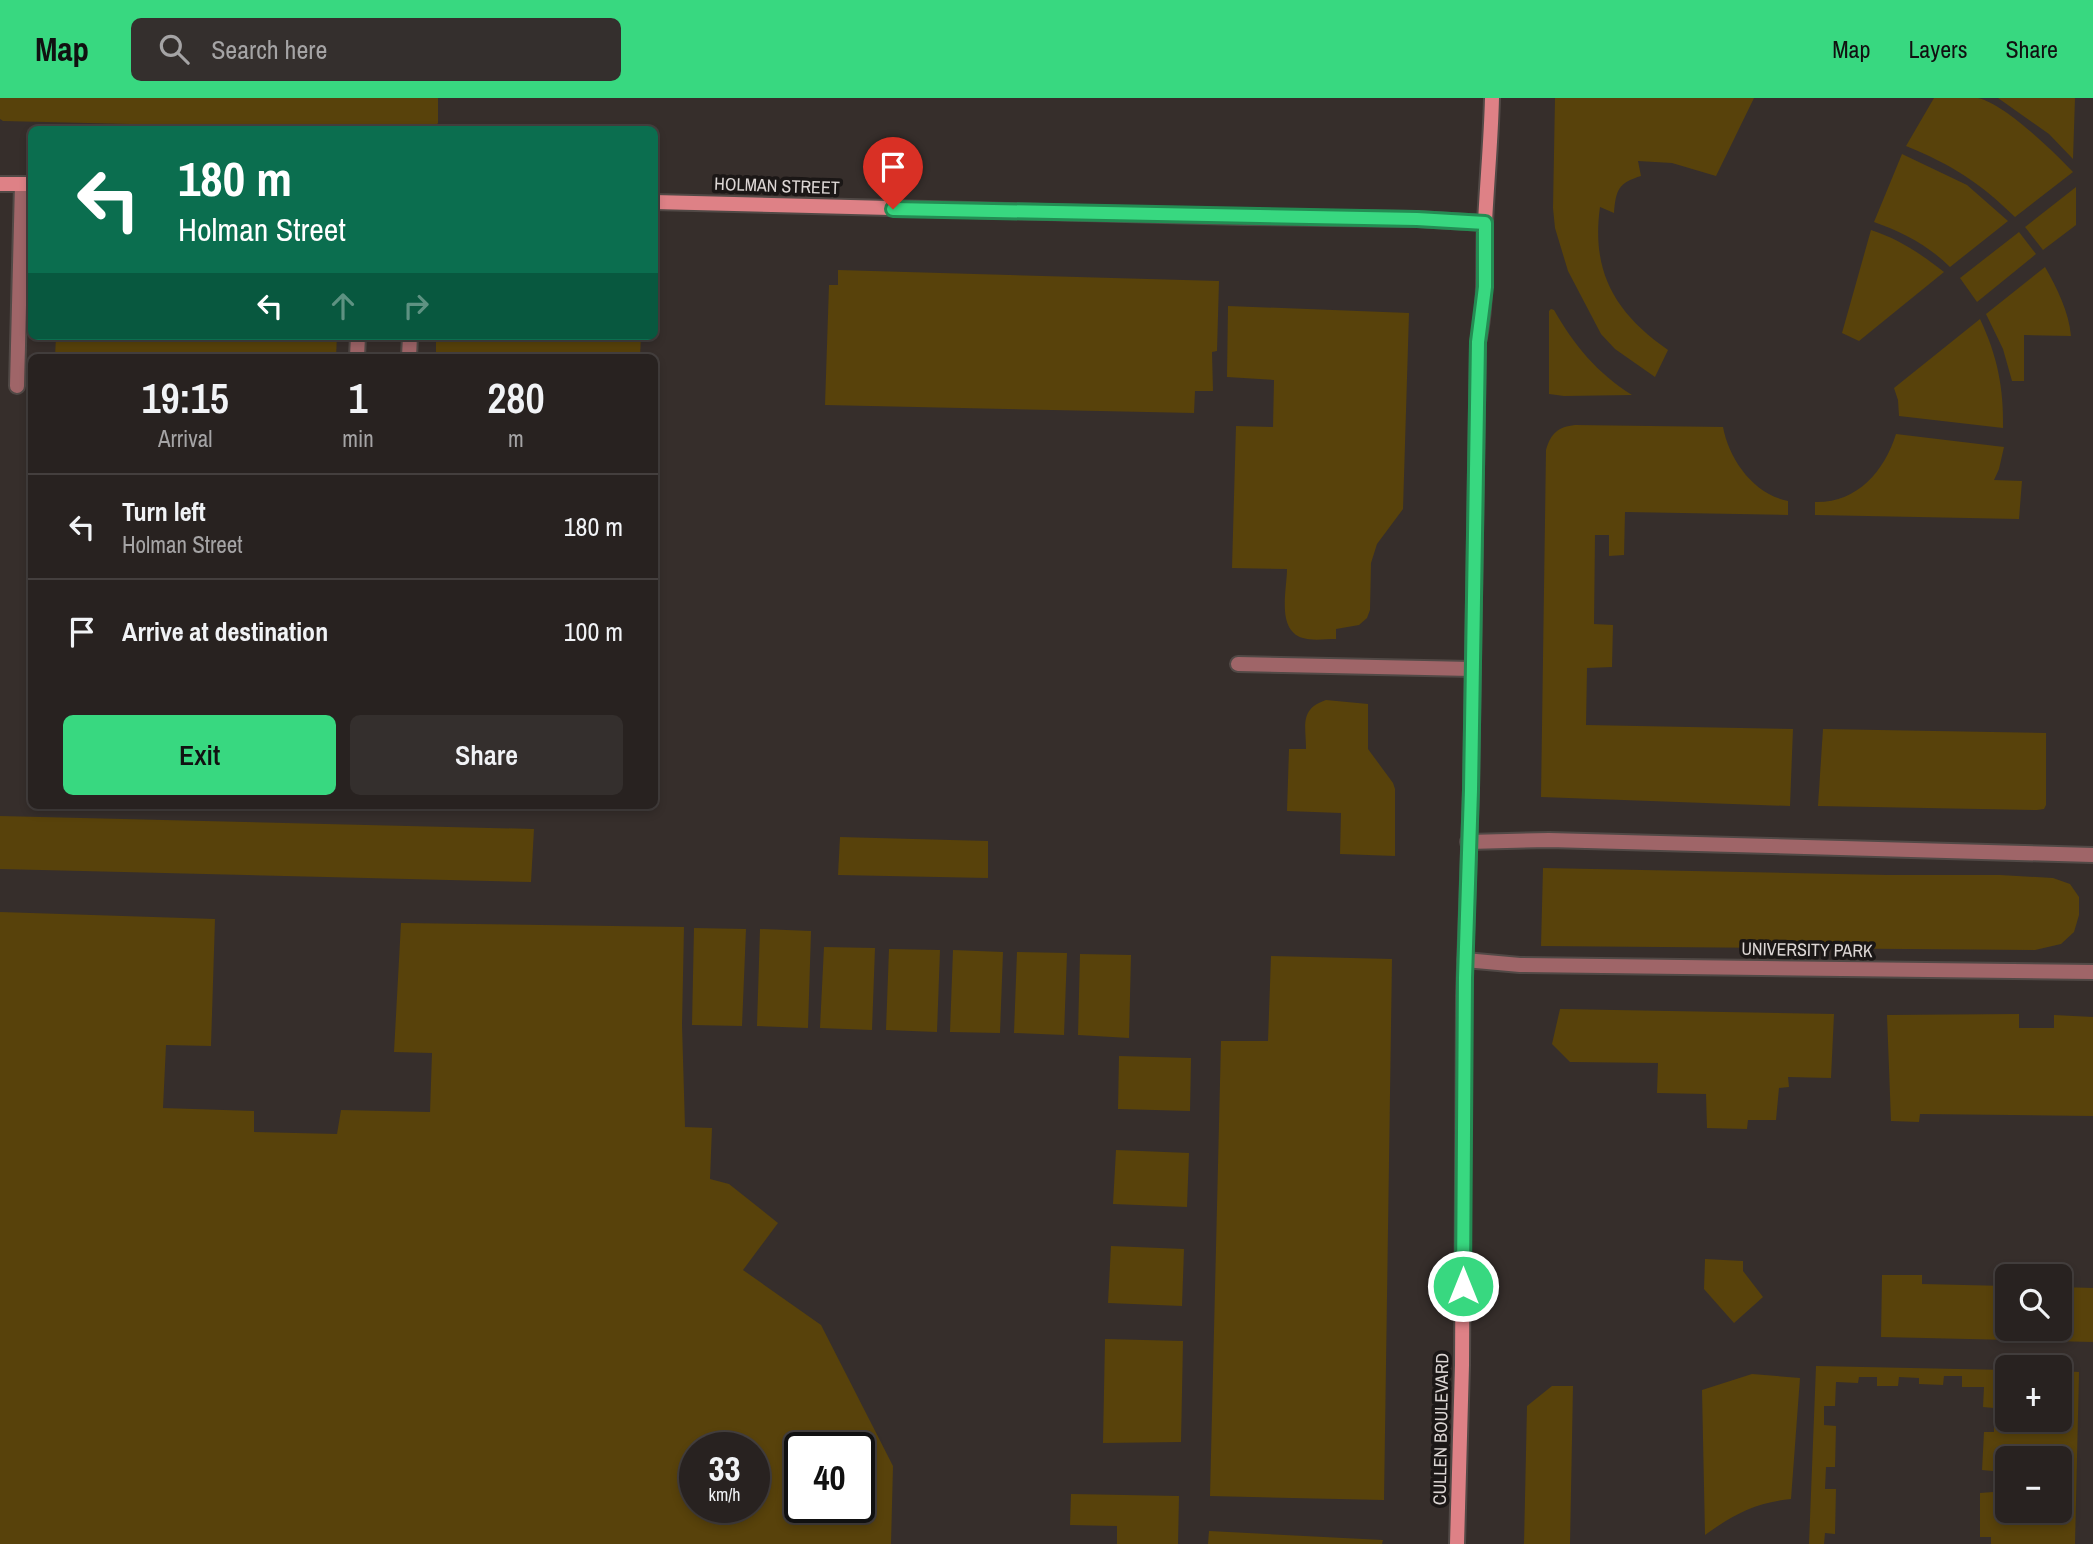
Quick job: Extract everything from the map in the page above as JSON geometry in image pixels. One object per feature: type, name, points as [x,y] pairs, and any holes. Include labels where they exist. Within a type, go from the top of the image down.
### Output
[{"type":"street","name":"CULLEN BOULEVARD","points":[[1457,1544],[1462,1366],[1465,960],[1478,342],[1485,287],[1485,223],[1491,157],[1492,98]]},
{"type":"street","points":[[0,184],[27,184]]},
{"type":"street","name":"HOLMAN STREET","points":[[658,202],[1417,219],[1485,223]]},
{"type":"lane","points":[[17,386],[27,184]]},
{"type":"lane","points":[[1238,664],[1472,669]]},
{"type":"lane","points":[[1468,842],[1523,840],[2093,855]]},
{"type":"lane","name":"UNIVERSITY PARK","points":[[1465,960],[1520,965],[2093,972]]},
{"type":"shaded area","points":[[0,98],[438,98],[438,123],[436,126],[214,126],[0,119]]},
{"type":"shaded area","points":[[1555,98],[1754,98],[1716,176],[1672,163],[1638,161],[1641,176],[1620,188],[1614,213],[1600,207],[1599,252],[1611,289],[1634,321],[1668,350],[1655,377],[1615,349],[1601,334],[1568,271],[1555,228],[1553,208]]},
{"type":"shaded area","points":[[1934,98],[1978,98],[1989,102],[2029,130],[2073,172],[2015,217],[1964,176],[1906,146]]},
{"type":"shaded area","points":[[1998,98],[2075,98],[2073,159],[2049,134]]},
{"type":"shaded area","points":[[1902,154],[1967,185],[2008,221],[1950,267],[1914,240],[1874,222]]},
{"type":"shaded area","points":[[2076,187],[2076,225],[2043,250],[2025,227]]},
{"type":"shaded area","points":[[1871,230],[1909,248],[1944,272],[1859,341],[1842,333]]},
{"type":"shaded area","points":[[2019,232],[2036,254],[1977,302],[1960,278]]},
{"type":"shaded area","points":[[2045,267],[2062,300],[2071,336],[2024,335],[2024,381],[2012,381],[2003,349],[1986,314]]},
{"type":"shaded area","points":[[838,270],[1219,281],[1217,351],[1212,352],[1213,391],[1195,391],[1194,413],[825,405],[829,285],[838,285]]},
{"type":"shaded area","points":[[1228,306],[1409,313],[1403,509],[1377,544],[1371,563],[1370,610],[1367,618],[1359,625],[1336,629],[1336,639],[1303,638],[1289,627],[1285,608],[1287,569],[1232,568],[1236,426],[1273,427],[1274,380],[1227,377]]},
{"type":"shaded area","points":[[1551,309],[1587,357],[1632,395],[1549,394]]},
{"type":"shaded area","points":[[1980,319],[1998,372],[2003,428],[1899,416],[1894,388]]},
{"type":"shaded area","points":[[56,340],[337,340],[336,354],[55,354]]},
{"type":"shaded area","points":[[436,340],[641,340],[640,354],[436,354]]},
{"type":"shaded area","points":[[1575,425],[1723,427],[1731,451],[1745,473],[1764,491],[1788,501],[1788,515],[1625,512],[1624,555],[1609,556],[1609,535],[1595,535],[1594,624],[1613,625],[1612,667],[1587,668],[1586,725],[1793,729],[1790,806],[1541,797],[1546,450],[1556,432]]},
{"type":"shaded area","points":[[1896,434],[2004,447],[1994,480],[2022,481],[2019,519],[1815,515],[1815,502],[1844,497],[1867,483],[1884,461]]},
{"type":"shaded area","points":[[1326,700],[1368,704],[1368,749],[1395,789],[1395,856],[1340,854],[1341,813],[1287,811],[1289,749],[1306,749],[1305,726],[1308,713],[1311,708]]},
{"type":"shaded area","points":[[1823,729],[2046,733],[2046,805],[2044,809],[2037,810],[1818,806]]},
{"type":"shaded area","points":[[0,816],[534,829],[531,882],[0,869]]},
{"type":"shaded area","points":[[840,837],[988,841],[988,878],[838,875]]},
{"type":"shaded area","points":[[1543,868],[2053,878],[2070,884],[2079,897],[2079,915],[2074,932],[2061,944],[2035,950],[1541,946]]},
{"type":"shaded area","points":[[0,912],[215,919],[211,1046],[166,1045],[163,1108],[254,1111],[254,1132],[337,1134],[341,1110],[430,1112],[432,1053],[394,1052],[401,923],[684,927],[682,1025],[685,1127],[712,1128],[710,1179],[729,1184],[778,1223],[743,1270],[821,1325],[893,1466],[891,1544],[0,1544]]},
{"type":"shaded area","points":[[694,928],[746,929],[742,1026],[692,1025]]},
{"type":"shaded area","points":[[760,929],[811,931],[808,1028],[757,1026]]},
{"type":"shaded area","points":[[824,947],[875,948],[872,1030],[820,1028]]},
{"type":"shaded area","points":[[889,949],[940,950],[937,1032],[886,1030]]},
{"type":"shaded area","points":[[953,950],[1003,952],[1000,1033],[950,1032]]},
{"type":"shaded area","points":[[1017,952],[1067,953],[1064,1035],[1014,1033]]},
{"type":"shaded area","points":[[1080,954],[1131,955],[1129,1038],[1078,1035]]},
{"type":"shaded area","points":[[1271,956],[1392,959],[1384,1500],[1210,1496],[1221,1041],[1268,1041]]},
{"type":"shaded area","points":[[1560,1009],[1834,1014],[1831,1078],[1788,1077],[1789,1087],[1779,1088],[1776,1120],[1748,1120],[1747,1129],[1707,1128],[1706,1094],[1657,1093],[1658,1063],[1570,1062],[1552,1044]]},
{"type":"shaded area","points":[[2019,1014],[2019,1028],[2054,1028],[2054,1015],[2093,1017],[2093,1116],[1920,1114],[1919,1122],[1891,1121],[1887,1015]]},
{"type":"shaded area","points":[[1119,1056],[1191,1058],[1190,1111],[1118,1109]]},
{"type":"shaded area","points":[[1116,1150],[1189,1153],[1187,1207],[1113,1204]]},
{"type":"shaded area","points":[[1111,1246],[1184,1249],[1182,1306],[1108,1303]]},
{"type":"shaded area","points":[[1705,1259],[1743,1261],[1743,1271],[1763,1297],[1734,1323],[1704,1289]]},
{"type":"shaded area","points":[[1882,1275],[1922,1275],[1922,1284],[1995,1286],[1995,1340],[1881,1337]]},
{"type":"shaded area","points":[[2072,1287],[2093,1288],[2093,1342],[2051,1341],[2072,1341]]},
{"type":"shaded area","points":[[1105,1339],[1183,1341],[1181,1442],[1103,1443]]},
{"type":"shaded area","points":[[1816,1366],[1995,1370],[1995,1432],[2072,1432],[2072,1372],[2079,1372],[2075,1544],[1991,1544],[1991,1537],[1980,1537],[1980,1493],[1993,1492],[1993,1471],[1982,1470],[1984,1432],[1994,1432],[1994,1408],[1983,1407],[1984,1387],[1962,1387],[1962,1376],[1944,1376],[1943,1385],[1919,1384],[1919,1378],[1899,1377],[1898,1386],[1877,1386],[1877,1377],[1859,1377],[1858,1383],[1836,1382],[1835,1406],[1824,1406],[1824,1425],[1836,1426],[1835,1467],[1826,1467],[1825,1489],[1836,1489],[1835,1534],[1825,1533],[1824,1544],[1809,1544]]},
{"type":"shaded area","points":[[1752,1374],[1800,1378],[1791,1499],[1766,1503],[1745,1511],[1705,1535],[1702,1390]]},
{"type":"shaded area","points":[[1552,1386],[1573,1386],[1570,1544],[1524,1544],[1527,1406]]},
{"type":"shaded area","points":[[1071,1494],[1179,1496],[1178,1544],[1117,1544],[1117,1526],[1070,1525]]},
{"type":"shaded area","points":[[1209,1531],[1383,1540],[1382,1544],[1208,1544]]},
{"type":"route","points":[[893,209],[1417,219],[1485,223],[1485,287],[1478,342],[1471,790],[1465,960],[1463,1286]]}]
